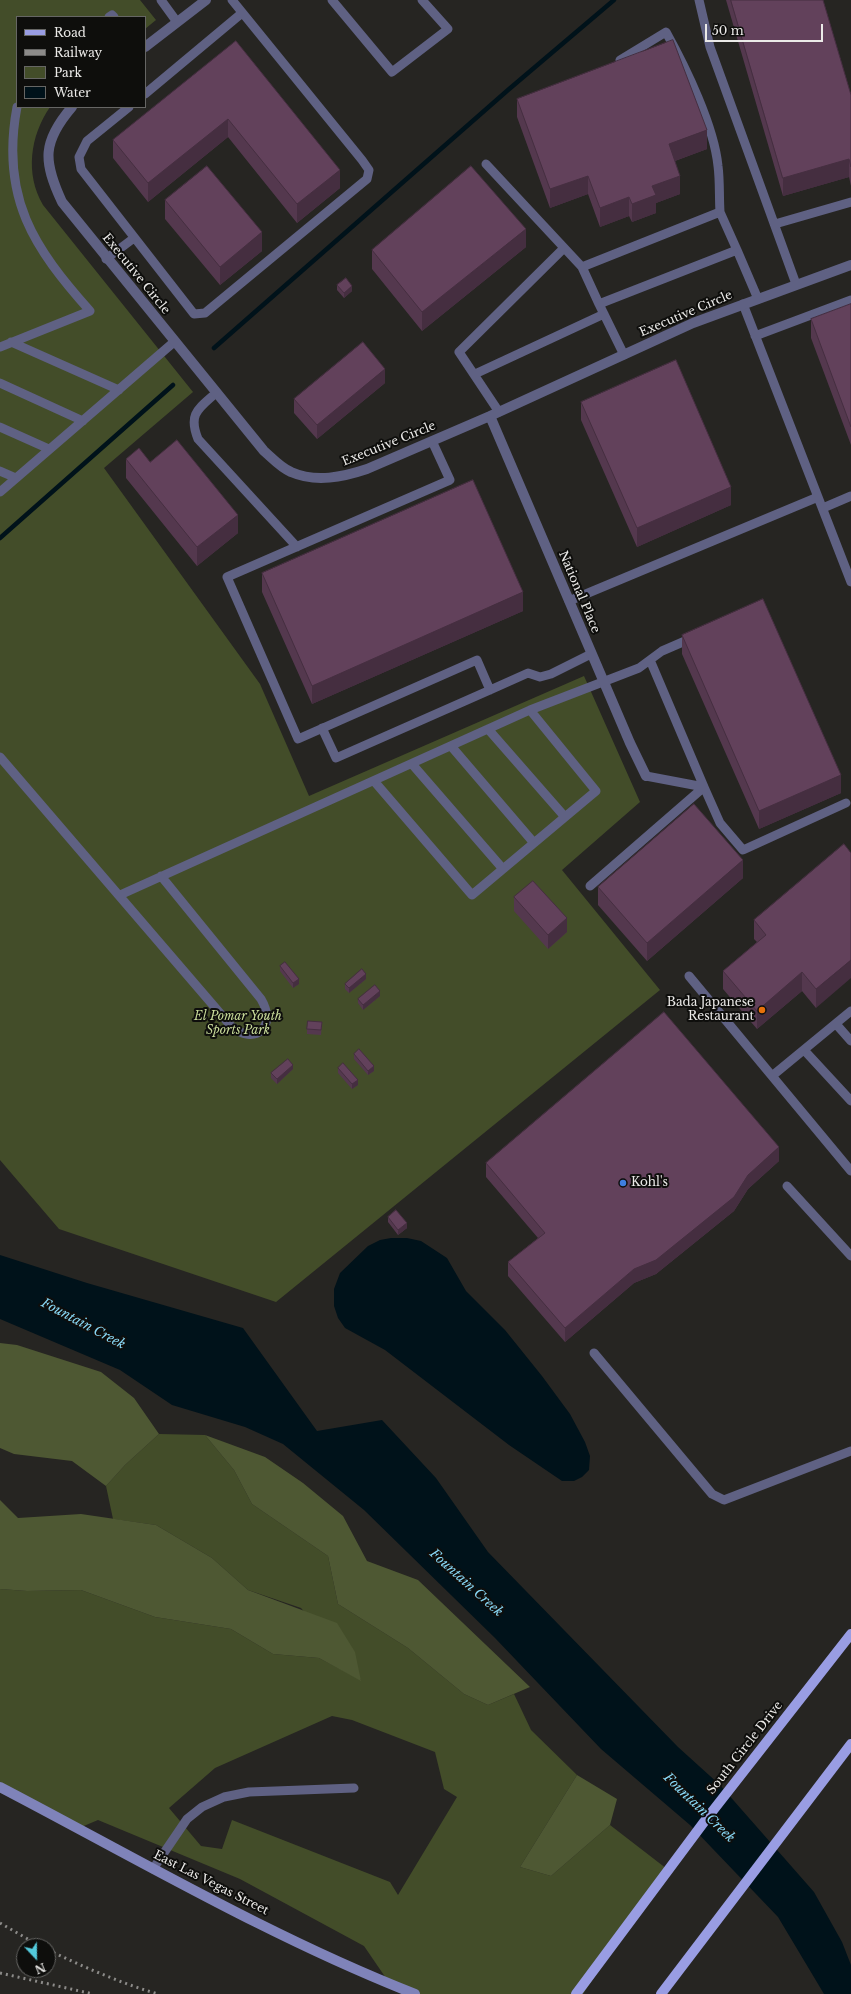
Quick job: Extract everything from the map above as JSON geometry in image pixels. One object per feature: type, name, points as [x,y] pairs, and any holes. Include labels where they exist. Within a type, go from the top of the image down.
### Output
[{"type":"main road","name":"South Circle Drive","points":[[576,1994],[704,1822],[851,1634]]},
{"type":"main road","points":[[661,1994],[851,1744]]},
{"type":"street","points":[[146,46],[205,0]]},
{"type":"street","name":"Executive Circle","points":[[71,108],[54,130],[48,148],[48,165],[53,183],[62,202],[174,342],[264,451],[291,472],[304,476],[318,478],[348,476],[494,414],[693,323],[851,265]]},
{"type":"street","name":"National Place","points":[[494,414],[591,654],[646,776]]},
{"type":"street","name":"East Las Vegas Street","points":[[0,1787],[153,1869],[305,1945],[415,1994]]},
{"type":"lane","points":[[161,0],[177,22]]},
{"type":"lane","points":[[128,108],[87,141],[79,157],[81,169],[194,314],[205,313],[367,179],[369,170],[362,160],[232,0]]},
{"type":"lane","points":[[332,0],[392,72],[448,29],[422,0]]},
{"type":"lane","points":[[699,0],[710,46],[796,284]]},
{"type":"lane","points":[[146,93],[242,13]]},
{"type":"lane","points":[[620,60],[666,32],[680,56],[712,134],[718,166],[720,212],[758,298]]},
{"type":"lane","points":[[4,175],[4,152],[8,128],[17,108]]},
{"type":"lane","points":[[486,164],[582,267],[624,355]]},
{"type":"lane","points":[[775,224],[851,202]]},
{"type":"lane","points":[[582,267],[720,212]]},
{"type":"lane","points":[[0,347],[90,311],[36,249],[14,214]]},
{"type":"lane","points":[[106,258],[134,238]]},
{"type":"lane","points":[[494,414],[475,374],[459,352],[564,248]]},
{"type":"lane","points":[[599,304],[737,250]]},
{"type":"lane","points":[[755,336],[851,300]]},
{"type":"lane","points":[[743,304],[851,582]]},
{"type":"lane","points":[[475,374],[604,314]]},
{"type":"lane","points":[[11,342],[118,390]]},
{"type":"lane","points":[[0,492],[174,342]]},
{"type":"lane","points":[[0,383],[83,421]]},
{"type":"lane","points":[[216,393],[197,409],[193,420],[198,439],[297,547]]},
{"type":"lane","points":[[0,427],[49,449]]},
{"type":"lane","points":[[432,441],[450,480],[227,576],[298,739],[476,660],[490,690]]},
{"type":"lane","points":[[0,470],[16,478]]},
{"type":"lane","points":[[823,508],[851,496]]},
{"type":"lane","points":[[569,601],[818,497]]},
{"type":"lane","points":[[120,896],[161,876],[530,710],[639,668],[662,651],[699,636]]},
{"type":"lane","points":[[322,728],[336,758],[528,673],[540,677],[551,674],[591,654]]},
{"type":"lane","points":[[650,660],[720,823],[743,850],[846,803]]},
{"type":"lane","points":[[374,781],[472,895],[596,791],[530,710]]},
{"type":"lane","points":[[488,729],[565,817]]},
{"type":"lane","points":[[451,746],[534,843]]},
{"type":"lane","points":[[0,757],[230,1026],[238,1032],[246,1034],[255,1034],[262,1030],[268,1024],[267,1008],[161,876]]},
{"type":"lane","points":[[412,764],[503,869]]},
{"type":"lane","points":[[646,776],[704,787]]},
{"type":"lane","points":[[590,886],[704,787]]},
{"type":"lane","points":[[690,976],[851,1171]]},
{"type":"lane","points":[[772,1076],[851,1011]]},
{"type":"lane","points":[[836,1024],[851,1041]]},
{"type":"lane","points":[[804,1050],[851,1101]]},
{"type":"lane","points":[[787,1186],[851,1256]]},
{"type":"lane","points":[[594,1353],[712,1494],[724,1500],[851,1451]]},
{"type":"lane","points":[[153,1869],[187,1820],[202,1807],[224,1797],[249,1792],[354,1788]]},
{"type":"green space","name":"El Pomar Youth Sports Park","points":[[0,0],[140,0],[156,20],[146,28],[146,16],[16,16],[16,108],[49,108],[38,130],[32,155],[32,168],[37,193],[43,205],[193,392],[104,468],[260,684],[309,796],[584,676],[640,802],[562,870],[660,990],[276,1302],[59,1229],[0,1160]]},
{"type":"green space","points":[[0,1343],[17,1345],[101,1372],[134,1398],[159,1434],[125,1465],[106,1486],[72,1461],[14,1454],[0,1448]]},
{"type":"green space","points":[[159,1434],[205,1435],[234,1470],[252,1504],[328,1556],[338,1604],[408,1648],[464,1694],[488,1705],[514,1694],[531,1730],[577,1775],[520,1867],[551,1876],[610,1825],[667,1869],[583,1994],[415,1994],[390,1984],[364,1946],[240,1879],[98,1820],[79,1828],[0,1783],[0,1589],[27,1591],[81,1590],[155,1617],[231,1629],[273,1654],[319,1658],[361,1680],[301,1608],[248,1590],[212,1558],[156,1525],[113,1519],[106,1486],[125,1465]],"holes":[[[332,1716],[352,1720],[435,1752],[444,1789],[457,1797],[398,1895],[390,1882],[232,1820],[222,1849],[201,1846],[169,1808],[215,1768]]]},
{"type":"green space","points":[[205,1435],[265,1457],[303,1483],[343,1516],[367,1561],[418,1580],[530,1687],[488,1705],[464,1694],[408,1648],[338,1604],[328,1556],[252,1504],[234,1470]]},
{"type":"green space","points":[[0,1500],[18,1518],[81,1514],[156,1525],[212,1558],[248,1590],[337,1623],[355,1652],[361,1681],[319,1658],[273,1654],[231,1629],[155,1617],[81,1590],[27,1591],[0,1589]]},
{"type":"green space","points":[[577,1775],[617,1799],[610,1825],[551,1876],[520,1867]]},
{"type":"water","points":[[407,1238],[421,1241],[447,1258],[466,1291],[505,1330],[542,1376],[570,1414],[585,1442],[590,1456],[589,1470],[582,1477],[574,1481],[562,1481],[509,1445],[385,1350],[345,1328],[338,1318],[334,1306],[334,1289],[340,1273],[368,1246],[380,1240]]},
{"type":"water","name":"Fountain Creek","points":[[0,1255],[87,1283],[243,1328],[317,1431],[382,1420],[436,1478],[488,1552],[678,1747],[720,1785],[814,1892],[842,1942],[851,1965],[851,1994],[824,1994],[778,1917],[690,1825],[601,1749],[495,1638],[364,1510],[283,1444],[245,1427],[172,1405],[120,1370],[0,1319]]},
{"type":"building","points":[[731,0],[823,0],[851,95],[851,167],[849,159],[783,178]]},
{"type":"building","points":[[673,40],[707,130],[669,144],[680,176],[652,186],[656,195],[632,204],[629,197],[600,208],[588,176],[550,189],[517,99]]},
{"type":"building","points":[[236,41],[340,170],[297,204],[228,119],[148,183],[113,140]]},
{"type":"building","points":[[207,166],[262,232],[220,267],[165,200]]},
{"type":"building","points":[[471,166],[526,229],[422,312],[372,250]]},
{"type":"building","points":[[346,278],[352,286],[344,293],[337,285]]},
{"type":"building","points":[[851,304],[851,427],[811,319]]},
{"type":"building","points":[[363,342],[385,369],[317,425],[294,399]]},
{"type":"building","points":[[676,360],[731,487],[637,528],[581,402]]},
{"type":"building","points":[[177,440],[238,515],[197,547],[126,459],[139,448],[150,462]]},
{"type":"building","points":[[473,480],[523,592],[312,686],[262,573]]},
{"type":"building","points":[[763,599],[841,775],[759,811],[682,635]]},
{"type":"building","points":[[694,804],[743,860],[647,943],[598,887]]},
{"type":"building","points":[[844,844],[851,853],[851,960],[816,989],[802,972],[757,1011],[723,971],[766,935],[754,920]]},
{"type":"building","points":[[533,881],[567,918],[548,935],[514,897]]},
{"type":"building","points":[[285,962],[299,979],[293,983],[280,966]]},
{"type":"building","points":[[362,969],[366,974],[349,988],[345,984]]},
{"type":"building","points":[[375,985],[380,991],[363,1005],[358,999]]},
{"type":"building","name":"Kohl's","points":[[664,1012],[779,1147],[748,1175],[734,1197],[656,1260],[634,1269],[565,1328],[508,1262],[545,1233],[486,1163]]},
{"type":"building","points":[[308,1021],[322,1022],[321,1030],[307,1029]]},
{"type":"building","points":[[359,1049],[374,1066],[368,1071],[354,1054]]},
{"type":"building","points":[[288,1059],[293,1065],[277,1079],[271,1073]]},
{"type":"building","points":[[343,1063],[358,1080],[352,1084],[338,1068]]},
{"type":"building","points":[[396,1210],[407,1223],[398,1230],[388,1217]]},
{"type":"waterway","points":[[214,348],[508,90],[614,0]]},
{"type":"waterway","points":[[0,538],[173,385]]},
{"type":"railway","points":[[0,1923],[26,1938]]},
{"type":"railway","points":[[56,1954],[102,1974],[158,1994]]},
{"type":"railway","points":[[0,1973],[93,1994]]},
{"type":"place","name":"Bada Japanese Restaurant","points":[[762,1010]]},
{"type":"place","name":"Kohl's","points":[[623,1183]]}]
